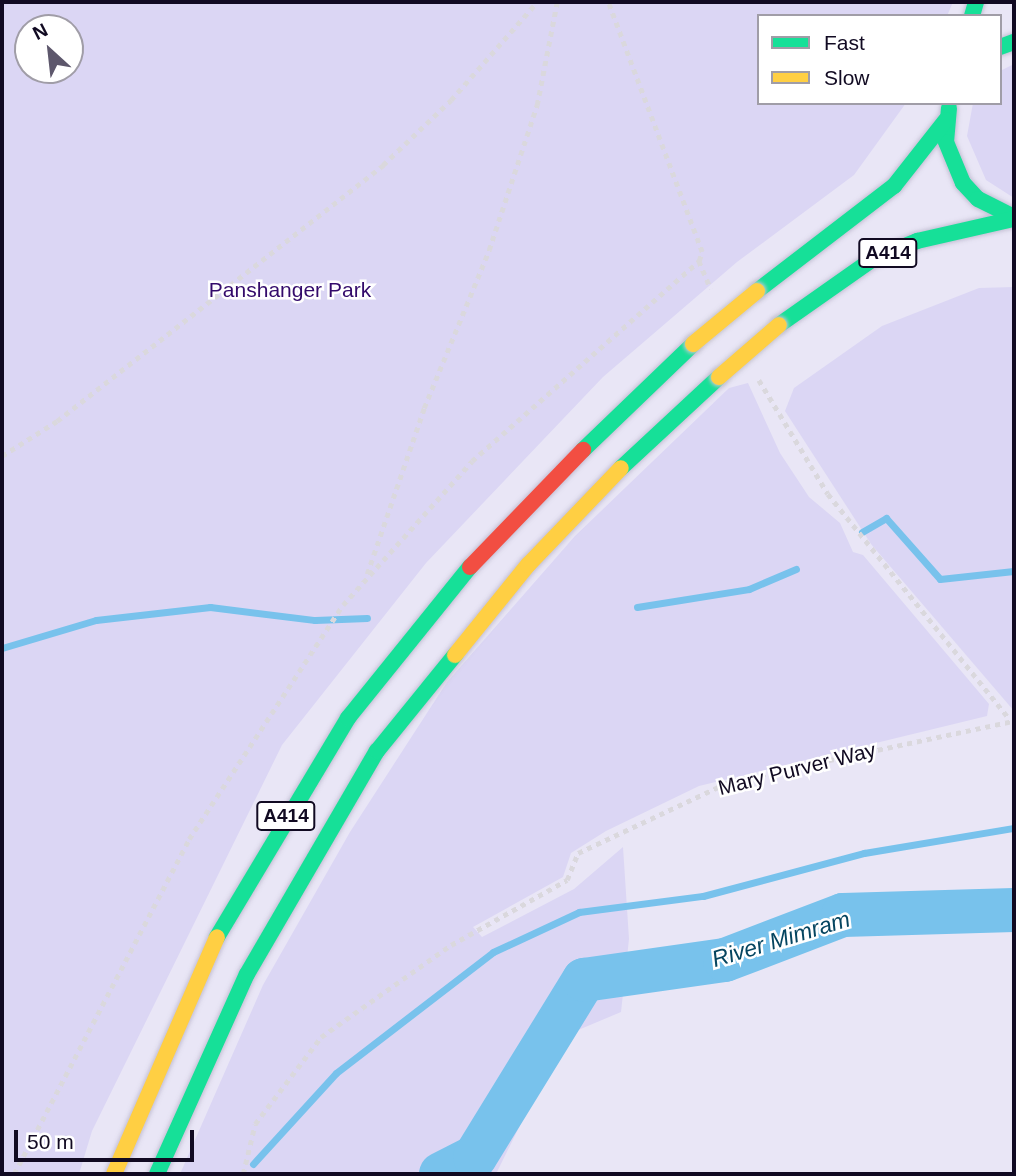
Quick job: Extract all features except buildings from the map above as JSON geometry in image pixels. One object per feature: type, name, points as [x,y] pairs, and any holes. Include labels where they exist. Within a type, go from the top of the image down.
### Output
[{"type":"main road","points":[[950,105],[946,120],[952,163],[963,183],[978,199],[1014,218]]},
{"type":"main road","name":"A414","points":[[114,1174],[194,981],[239,894],[348,718],[496,533],[693,344],[757,291],[894,186],[946,120]]},
{"type":"main road","name":"A414","points":[[157,1174],[247,974],[377,751],[528,565],[719,377],[779,325],[873,259],[917,241],[1014,218]]},
{"type":"path","points":[[2,456],[57,421],[343,198],[451,100],[537,2]]},
{"type":"path","points":[[367,576],[424,408],[489,250],[537,105],[557,2]]},
{"type":"path","points":[[14,1174],[189,839],[343,605],[472,461],[699,261],[702,253],[608,2]]},
{"type":"path","points":[[699,261],[718,301]]},
{"type":"path","points":[[754,371],[828,494],[1012,719]]},
{"type":"path","name":"Mary Purver Way","points":[[243,1174],[255,1124],[321,1037],[451,945],[567,880],[578,853],[731,782],[1012,719]]},
{"type":"green space","name":"Panshanger Park","points":[[2,2],[953,2],[948,14],[757,14],[757,105],[905,105],[854,175],[737,262],[603,377],[426,563],[282,745],[92,1131],[79,1174],[2,1174]]},
{"type":"green space","points":[[1014,64],[1014,198],[986,180],[967,136],[973,105],[1002,105],[1002,70]]},
{"type":"green space","points":[[1014,287],[1014,711],[871,544],[785,411],[794,388],[882,326],[979,288]]},
{"type":"green space","points":[[748,383],[780,453],[809,497],[840,523],[853,552],[863,555],[989,704],[987,716],[699,786],[606,831],[571,853],[563,877],[473,927],[482,937],[574,889],[623,847],[629,939],[621,1012],[564,1036],[496,1174],[180,1174],[263,985],[350,832],[447,682],[575,536],[729,388]]},
{"type":"waterway","points":[[862,532],[886,518],[940,579],[1014,571]]},
{"type":"waterway","points":[[637,607],[749,589],[796,569]]},
{"type":"waterway","points":[[2,648],[96,620],[210,607],[315,620],[367,618]]},
{"type":"waterway","points":[[253,1164],[336,1073],[493,952],[579,912],[703,896],[864,853],[1014,828]]},
{"type":"waterway","name":"River Mimram","points":[[441,1174],[475,1157],[584,980],[725,960],[843,915],[1014,910]]},
{"type":"traffic: fast","points":[[973,14],[976,2]]},
{"type":"traffic: fast","points":[[1002,46],[1014,42]]},
{"type":"traffic: fast","points":[[949,108],[946,142],[963,183],[978,199],[1014,217]]},
{"type":"traffic: fast","points":[[757,291],[894,186],[946,120]]},
{"type":"traffic: fast","points":[[779,325],[873,259],[917,241],[1014,219]]},
{"type":"traffic: fast","points":[[583,450],[693,344]]},
{"type":"traffic: fast","points":[[621,468],[719,377]]},
{"type":"traffic: fast","points":[[217,937],[348,718],[470,567]]},
{"type":"traffic: fast","points":[[157,1174],[247,974],[377,751],[455,655]]},
{"type":"traffic: slow","points":[[693,344],[757,291]]},
{"type":"traffic: slow","points":[[719,377],[779,325]]},
{"type":"traffic: slow","points":[[455,655],[528,565],[621,468]]},
{"type":"traffic: slow","points":[[114,1174],[217,937]]},
{"type":"traffic: jam","points":[[470,567],[583,450]]}]
